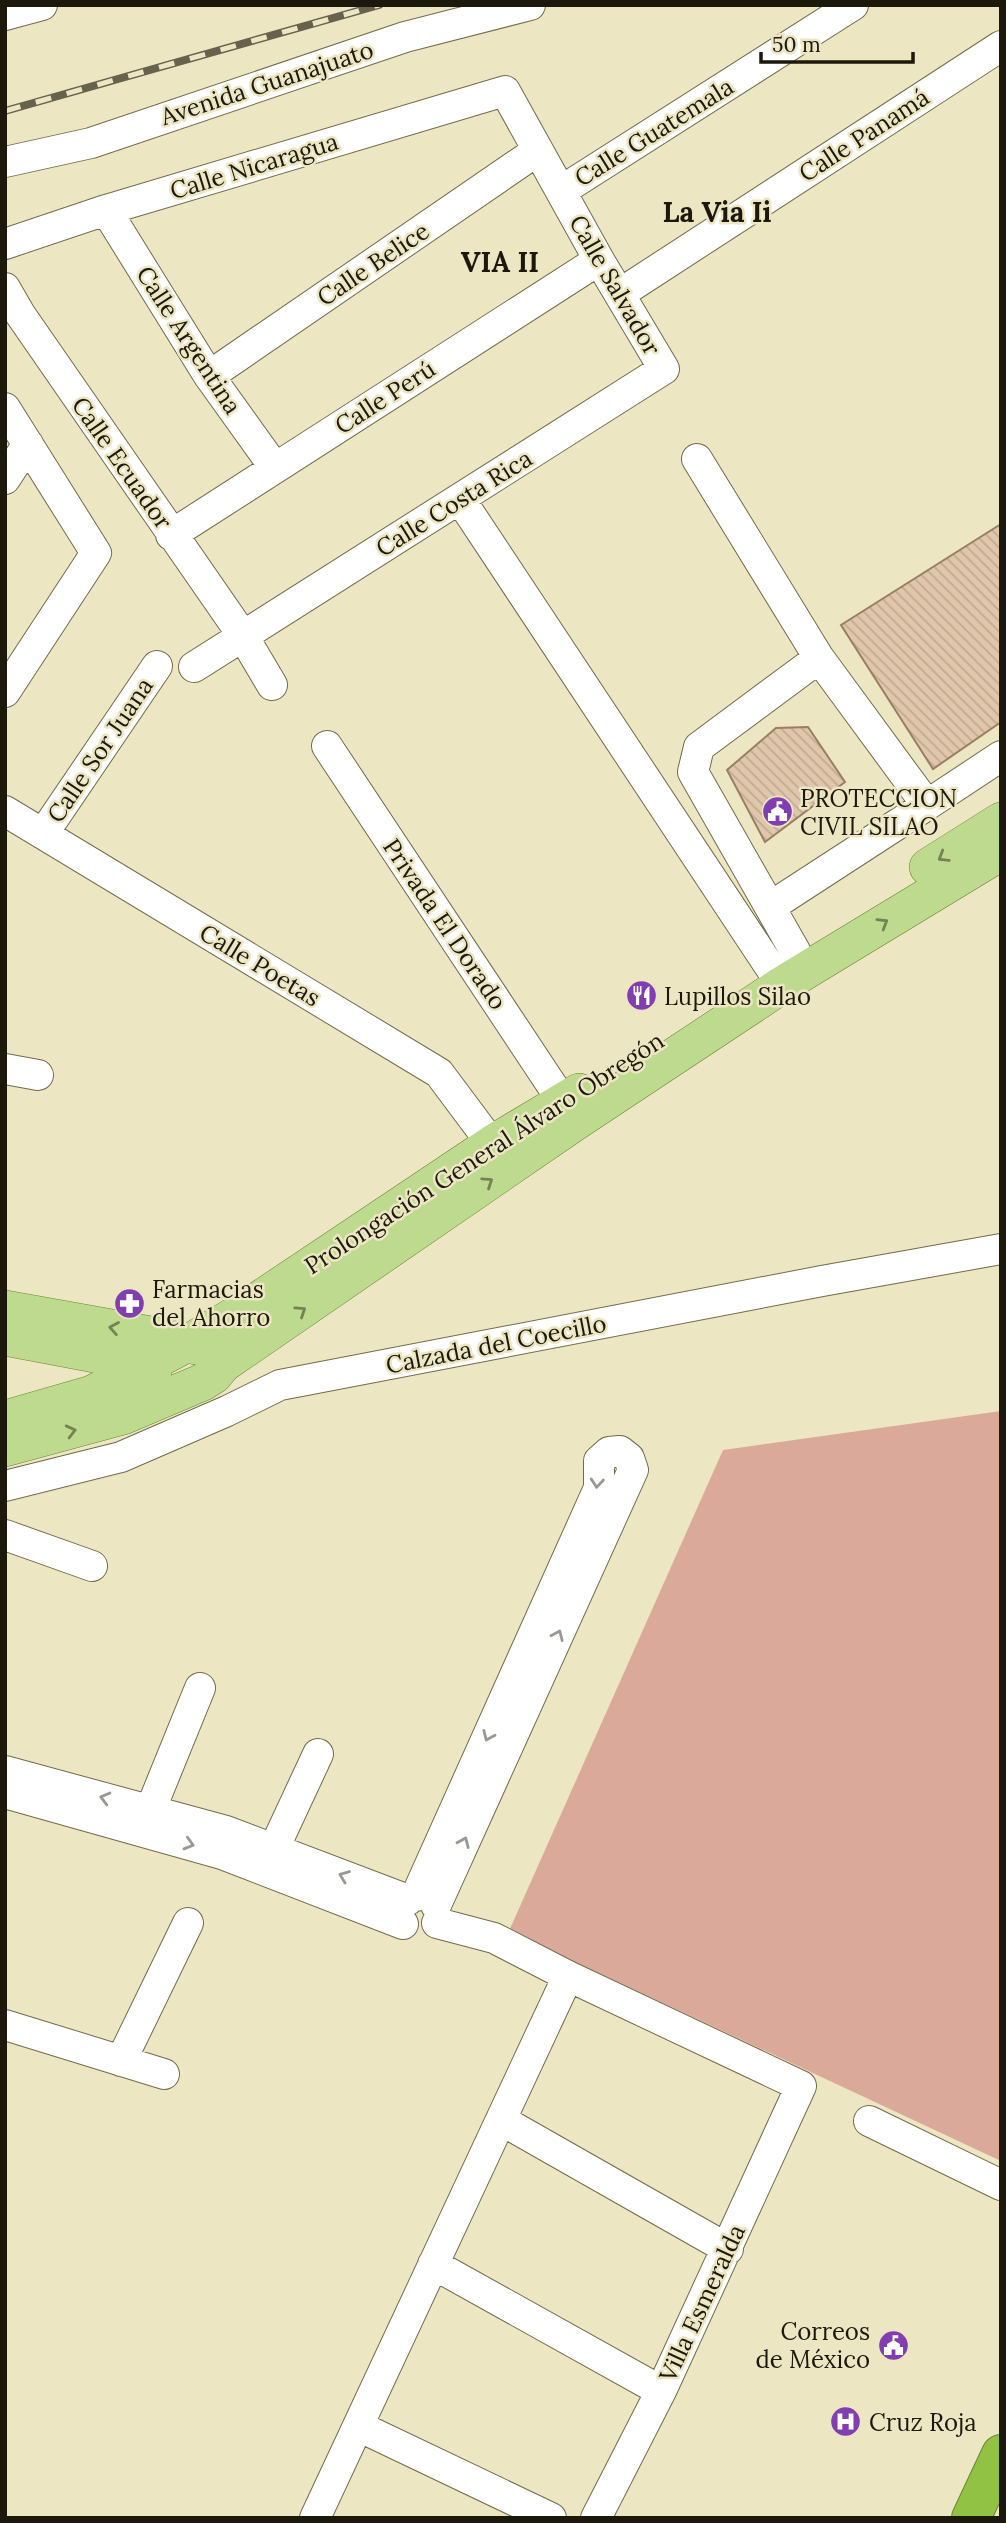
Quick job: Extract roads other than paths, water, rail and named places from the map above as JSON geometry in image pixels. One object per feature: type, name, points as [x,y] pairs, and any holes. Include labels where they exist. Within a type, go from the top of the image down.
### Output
[{"type":"highway","points":[[971,2518],[1001,2454]]},
{"type":"main road","name":"Prolongación General Álvaro Obregón","points":[[5,1419],[92,1394],[244,1310],[492,1144],[782,968],[1001,821]]},
{"type":"main road","name":"Prolongación General Álvaro Obregón","points":[[5,1448],[123,1416],[203,1378],[575,1122],[782,968],[1001,852]]},
{"type":"main road","points":[[5,1310],[190,1342],[203,1378]]},
{"type":"main road","points":[[5,1337],[61,1346],[203,1378]]},
{"type":"main road","points":[[61,1346],[70,1400]]},
{"type":"street","points":[[5,15],[42,5]]},
{"type":"street","name":"Avenida Guanajuato","points":[[5,162],[91,143],[405,37],[530,5]]},
{"type":"street","name":"Calle Guatemala","points":[[561,191],[853,5]]},
{"type":"street","name":"Calle Panamá","points":[[621,293],[1001,46]]},
{"type":"street","name":"Calle Salvador","points":[[505,91],[537,152],[664,369]]},
{"type":"street","name":"Calle Nicaragua","points":[[5,244],[106,210],[505,91]]},
{"type":"street","name":"Calle Belice","points":[[209,376],[537,152]]},
{"type":"street","name":"Calle Argentina","points":[[106,210],[209,376],[275,468]]},
{"type":"street","name":"Calle Perú","points":[[171,535],[599,260]]},
{"type":"street","name":"Calle Ecuador","points":[[5,288],[12,318],[243,636],[272,685]]},
{"type":"street","name":"Calle Costa Rica","points":[[194,667],[664,369]]},
{"type":"street","points":[[5,408],[96,554],[5,692]]},
{"type":"street","points":[[5,479],[29,444]]},
{"type":"street","points":[[697,459],[819,658],[927,805]]},
{"type":"street","points":[[460,499],[782,968]]},
{"type":"street","points":[[782,968],[770,907],[693,772],[699,747],[819,658]]},
{"type":"street","name":"Calle Sor Juana","points":[[43,834],[157,666]]},
{"type":"street","name":"Privada El Dorado","points":[[327,746],[563,1102]]},
{"type":"street","points":[[770,907],[1001,756]]},
{"type":"street","name":"Calle Poetas","points":[[5,811],[439,1073],[492,1144]]},
{"type":"street","points":[[5,1069],[38,1075]]},
{"type":"street","name":"Calzada del Coecillo","points":[[5,1486],[121,1457],[280,1385],[1001,1249]]},
{"type":"street","points":[[203,1378],[227,1411]]},
{"type":"street","points":[[420,1910],[514,1705],[633,1470],[629,1458],[620,1451],[609,1452],[599,1461],[600,1488],[514,1705]]},
{"type":"street","points":[[5,1535],[92,1566]]},
{"type":"street","points":[[148,1822],[201,1688]]},
{"type":"street","points":[[268,1859],[318,1754]]},
{"type":"street","points":[[5,1771],[148,1822]]},
{"type":"street","points":[[5,1793],[148,1822],[226,1831],[268,1859],[494,1938],[568,1976],[315,2518]]},
{"type":"street","points":[[121,2061],[188,1923]]},
{"type":"street","name":"Villa Esmeralda","points":[[568,1976],[801,2086],[728,2249],[596,2518]]},
{"type":"street","points":[[5,2025],[164,2074]]},
{"type":"street","points":[[501,2120],[728,2249]]},
{"type":"street","points":[[869,2121],[1001,2185]]},
{"type":"street","points":[[433,2264],[661,2390]]},
{"type":"street","points":[[358,2426],[551,2518]]},
{"type":"railway","points":[[5,111],[379,5]]},
{"type":"place","name":"PROTECCION CIVIL SILAO","points":[[777,812]]},
{"type":"place","name":"Lupillos Silao","points":[[641,996]]},
{"type":"place","name":"Farmacias del Ahorro","points":[[129,1303]]},
{"type":"place","name":"Correos de México","points":[[893,2345]]},
{"type":"place","name":"Cruz Roja","points":[[846,2422]]},
{"type":"district","name":"La Via Ii","points":[[717,212]]},
{"type":"district","name":"VIA II","points":[[500,262]]}]
